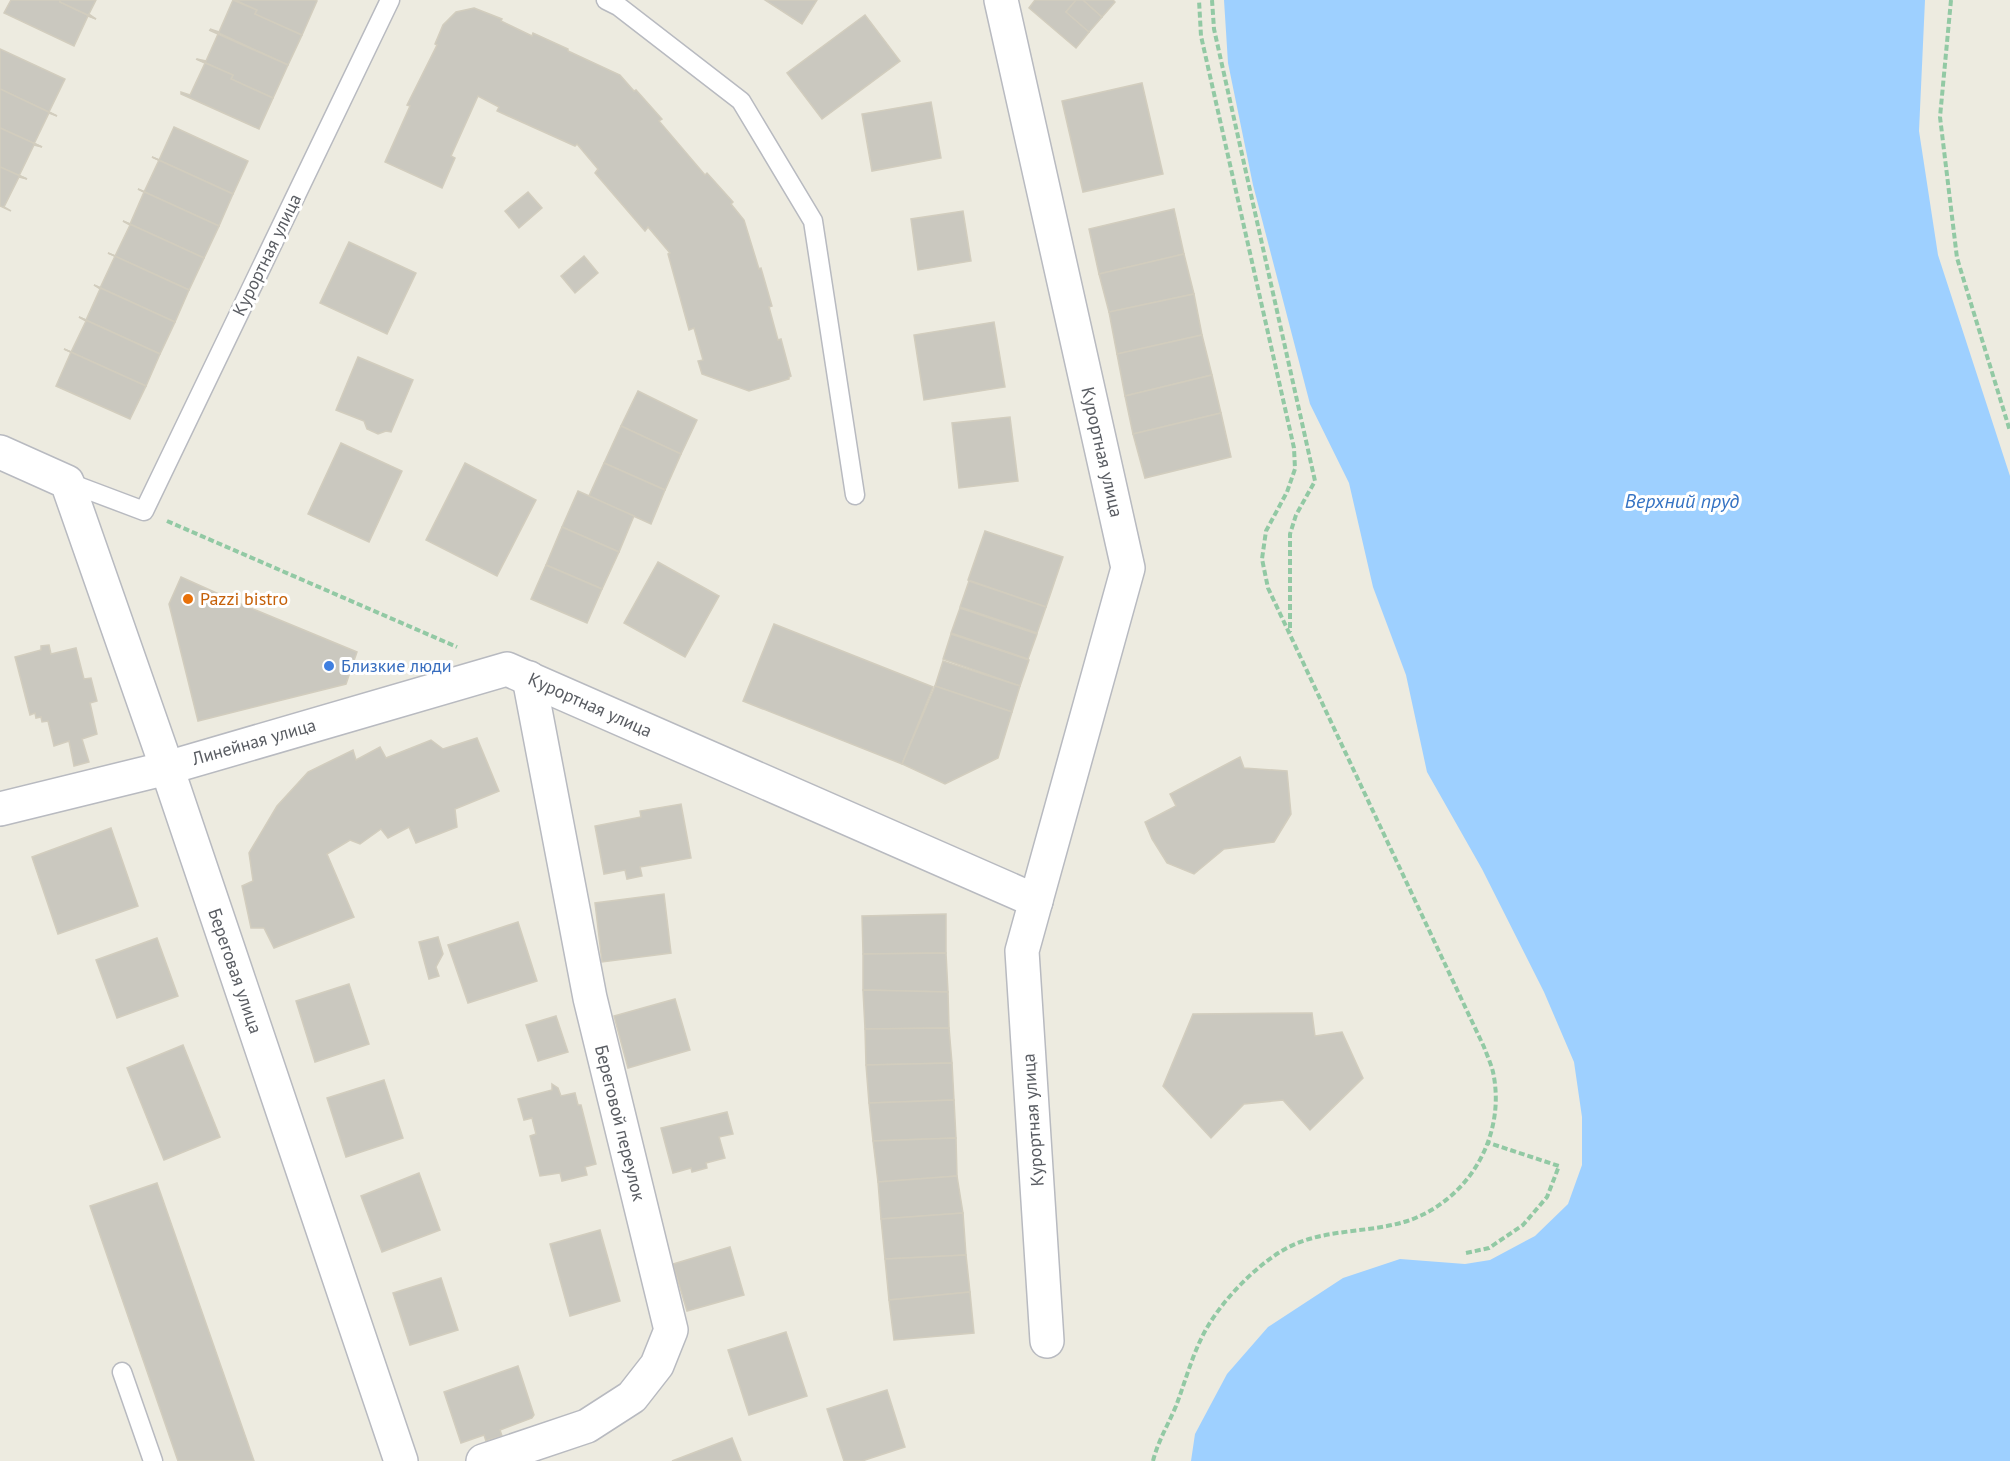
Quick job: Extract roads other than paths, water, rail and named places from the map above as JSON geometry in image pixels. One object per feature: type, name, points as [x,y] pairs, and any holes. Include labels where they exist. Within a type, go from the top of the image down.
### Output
[{"type":"street","name":"Курортная улица","points":[[1001,0],[1128,568],[1022,951],[1047,1341]]},
{"type":"street","points":[[0,452],[67,482]]},
{"type":"street","name":"Береговая улица","points":[[67,482],[167,768],[401,1461]]},
{"type":"street","name":"Курортная улица","points":[[518,674],[1036,901]]},
{"type":"street","name":"Линейная улица","points":[[0,809],[167,768],[518,674]]},
{"type":"street","name":"Береговой переулок","points":[[483,1461],[587,1426],[632,1397],[657,1365],[671,1330],[590,998],[518,674]]},
{"type":"lane","name":"Курортная улица","points":[[67,482],[144,511],[390,0]]},
{"type":"lane","points":[[606,0],[618,6],[741,101],[813,221],[855,495]]},
{"type":"lane","points":[[122,1372],[153,1461]]},
{"type":"water","name":"Верхний пруд","points":[[1224,0],[1925,0],[1919,131],[1938,255],[2010,476],[2010,1461],[1191,1461],[1195,1434],[1227,1374],[1268,1327],[1343,1278],[1400,1259],[1465,1264],[1490,1260],[1535,1236],[1568,1204],[1582,1165],[1582,1117],[1574,1062],[1544,992],[1482,869],[1427,772],[1406,675],[1373,587],[1349,483],[1310,404],[1253,185],[1228,63]]},
{"type":"place","name":"Pazzi bistro","points":[[188,599]]},
{"type":"place","name":"Близкие люди","points":[[329,666]]}]
